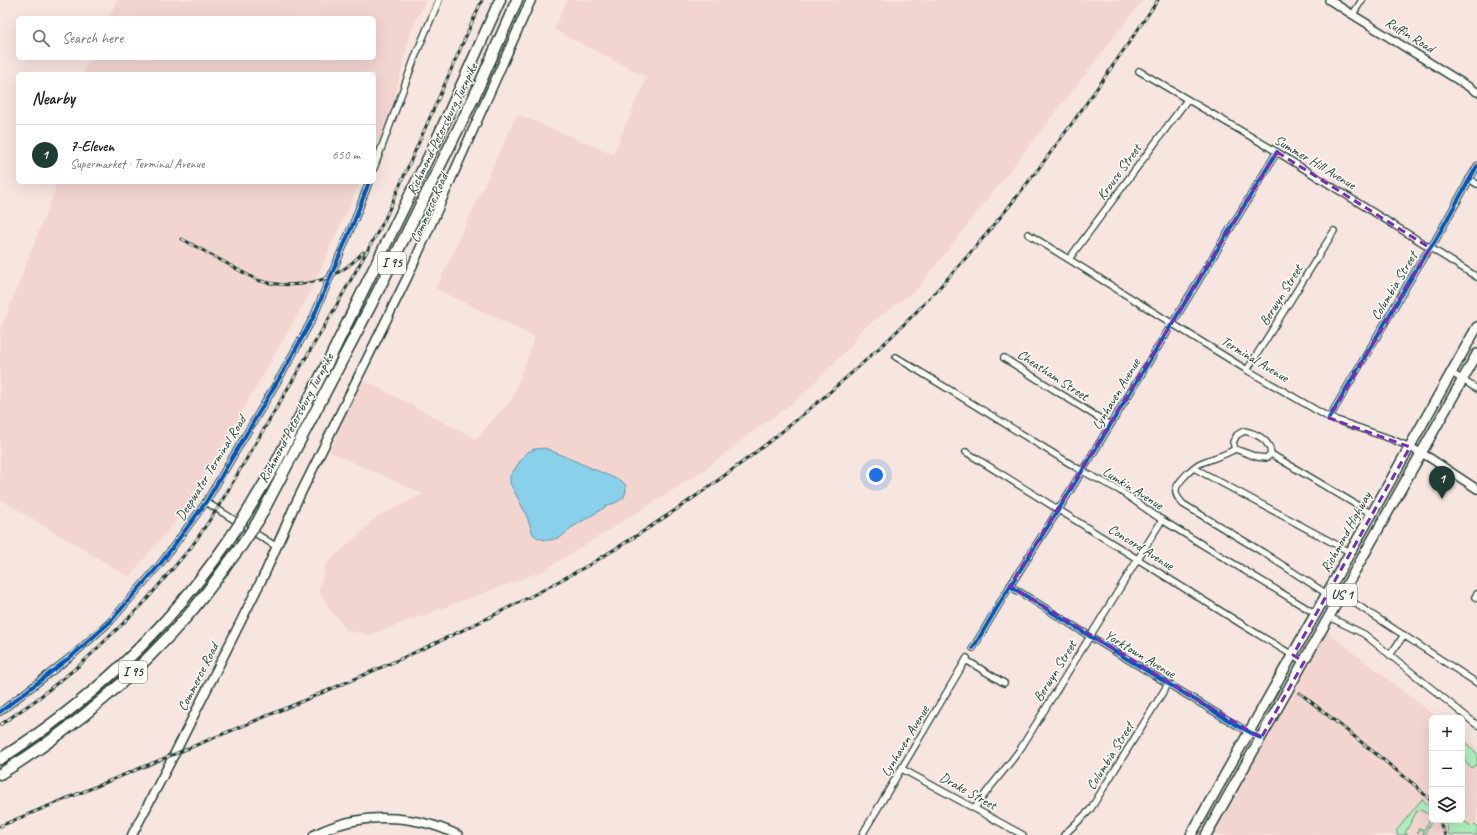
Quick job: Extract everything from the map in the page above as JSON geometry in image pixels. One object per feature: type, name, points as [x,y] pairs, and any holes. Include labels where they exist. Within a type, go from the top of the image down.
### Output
[{"type":"highway","name":"Richmond-Petersburg Turnpike","points":[[0,759],[32,739],[75,706],[120,668],[165,622],[212,564],[246,514],[274,467],[332,353],[433,148],[500,0]]},
{"type":"highway","name":"Richmond-Petersburg Turnpike","points":[[0,774],[26,759],[57,736],[102,701],[143,663],[190,613],[242,545],[258,521],[372,303],[474,97],[517,0]]},
{"type":"main road","name":"Commerce Road","points":[[132,835],[175,753],[277,547],[294,507],[410,271],[531,0]]},
{"type":"main road","name":"Commerce Road","points":[[285,530],[296,514],[396,312],[536,0]]},
{"type":"main road","name":"Richmond Highway","points":[[1191,835],[1477,327]]},
{"type":"main road","name":"Richmond Highway","points":[[1206,835],[1477,354]]},
{"type":"main road","points":[[314,835],[346,823],[369,819],[400,818],[422,822],[458,835]]},
{"type":"street","points":[[376,163],[417,52],[439,0]]},
{"type":"street","name":"Ruffin Road","points":[[1329,0],[1477,92]]},
{"type":"street","points":[[1352,14],[1362,0]]},
{"type":"street","name":"Summer Hill Avenue","points":[[1139,70],[1187,100],[1277,152],[1477,277]]},
{"type":"street","name":"Krouse Street","points":[[1070,259],[1187,100]]},
{"type":"street","name":"Lynhaven Avenue","points":[[973,648],[1277,152]]},
{"type":"street","name":"Columbia Street","points":[[1329,418],[1477,166]]},
{"type":"street","points":[[1469,179],[1477,184]]},
{"type":"street","name":"Deepwater Terminal Road","points":[[0,712],[73,655],[110,622],[161,563],[206,502],[283,372],[312,318],[352,226],[368,184]]},
{"type":"street","name":"Berwyn Street","points":[[1247,370],[1334,231]]},
{"type":"street","name":"Terminal Avenue","points":[[1028,234],[1247,370],[1329,418],[1410,447],[1477,489]]},
{"type":"street","name":"Lumkin Avenue","points":[[896,357],[1082,471],[1119,490],[1162,520],[1316,614]]},
{"type":"street","name":"Cheatham Street","points":[[1004,358],[1110,425]]},
{"type":"street","points":[[1452,373],[1477,389]]},
{"type":"street","points":[[1235,449],[1234,442],[1238,435],[1244,431],[1260,437],[1267,444],[1271,454],[1372,514]]},
{"type":"street","points":[[1235,449],[1258,457],[1266,458],[1271,454]]},
{"type":"street","points":[[1235,449],[1227,454],[1199,463],[1179,482],[1176,490],[1177,497],[1183,504],[1264,553],[1327,594]]},
{"type":"street","name":"Concord Avenue","points":[[966,452],[1304,662]]},
{"type":"street","points":[[1194,468],[1350,552]]},
{"type":"street","points":[[206,502],[277,547]]},
{"type":"street","name":"Berwyn Street","points":[[975,808],[984,794],[1010,764],[1021,748],[1162,520]]},
{"type":"street","name":"Yorktown Avenue","points":[[1010,586],[1090,637],[1261,738]]},
{"type":"street","points":[[1342,595],[1477,683]]},
{"type":"street","points":[[1329,617],[1364,634],[1477,725]]},
{"type":"street","points":[[1390,655],[1404,635]]},
{"type":"street","name":"Lynhaven Avenue","points":[[862,835],[967,659],[1004,683]]},
{"type":"street","name":"Columbia Street","points":[[1064,835],[1090,810],[1168,684]]},
{"type":"street","name":"Drake Street","points":[[902,768],[1023,835]]},
{"type":"highlighted area","points":[[1277,152],[1430,248],[1329,418],[1410,447],[1293,655],[1304,662],[1261,738],[1010,586]]},
{"type":"shaded area","points":[[117,0],[426,0],[411,31],[390,116],[376,147],[376,72],[84,72],[89,60],[376,60],[376,16],[109,16]]},
{"type":"shaded area","points":[[567,0],[1143,0],[918,288],[859,332],[851,346],[797,400],[749,434],[705,470],[543,571],[370,635],[348,631],[328,607],[319,589],[326,565],[379,515],[424,494],[330,452],[349,406],[364,380],[476,439],[512,399],[535,337],[436,289],[517,114],[613,154],[647,77],[554,30]]},
{"type":"shaded area","points":[[56,184],[359,184],[309,295],[226,440],[183,512],[129,577],[0,499],[0,331],[55,190]]},
{"type":"shaded area","points":[[1327,632],[1434,715],[1429,715],[1429,823],[1465,823],[1465,738],[1477,748],[1477,835],[1213,835]]},
{"type":"green space","points":[[1465,743],[1477,753],[1477,766],[1475,765],[1472,768],[1465,762]]},
{"type":"green space","points":[[1422,799],[1429,807],[1429,814],[1418,809],[1405,833],[1408,835],[1397,835],[1397,830]]},
{"type":"green space","points":[[1429,821],[1430,823],[1424,835],[1422,835],[1424,832],[1420,830],[1418,834],[1419,828],[1424,830]]},
{"type":"green space","points":[[1465,822],[1472,827],[1475,824],[1477,826],[1477,835],[1449,835],[1445,823]]},
{"type":"water","points":[[545,448],[621,481],[626,485],[624,497],[571,528],[561,537],[551,540],[538,538],[533,534],[526,514],[510,483],[510,476],[525,454],[534,449]]},
{"type":"railway","points":[[0,725],[36,700],[81,664],[142,605],[192,546],[217,509],[331,315],[384,221],[482,0]]},
{"type":"railway","points":[[0,826],[330,690],[473,625],[543,590],[594,562],[673,512],[711,485],[748,458],[821,399],[891,337],[929,299],[1000,218],[1033,176],[1097,89],[1158,0]]},
{"type":"railway","points":[[182,239],[257,280],[286,285],[314,282],[328,277],[341,271],[363,252]]},
{"type":"railway","points":[[1300,693],[1416,786],[1429,799]]},
{"type":"railway","points":[[1440,823],[1445,835]]},
{"type":"cycle path","points":[[973,648],[1277,152]]},
{"type":"cycle path","points":[[1329,418],[1423,258],[1435,241],[1477,166]]},
{"type":"cycle path","points":[[0,712],[73,655],[110,622],[161,563],[206,502],[283,372],[313,318],[368,184]]},
{"type":"cycle path","points":[[1010,586],[1091,637],[1238,726],[1261,738]]},
{"type":"place","name":"7-Eleven","points":[[1442,499]]}]
